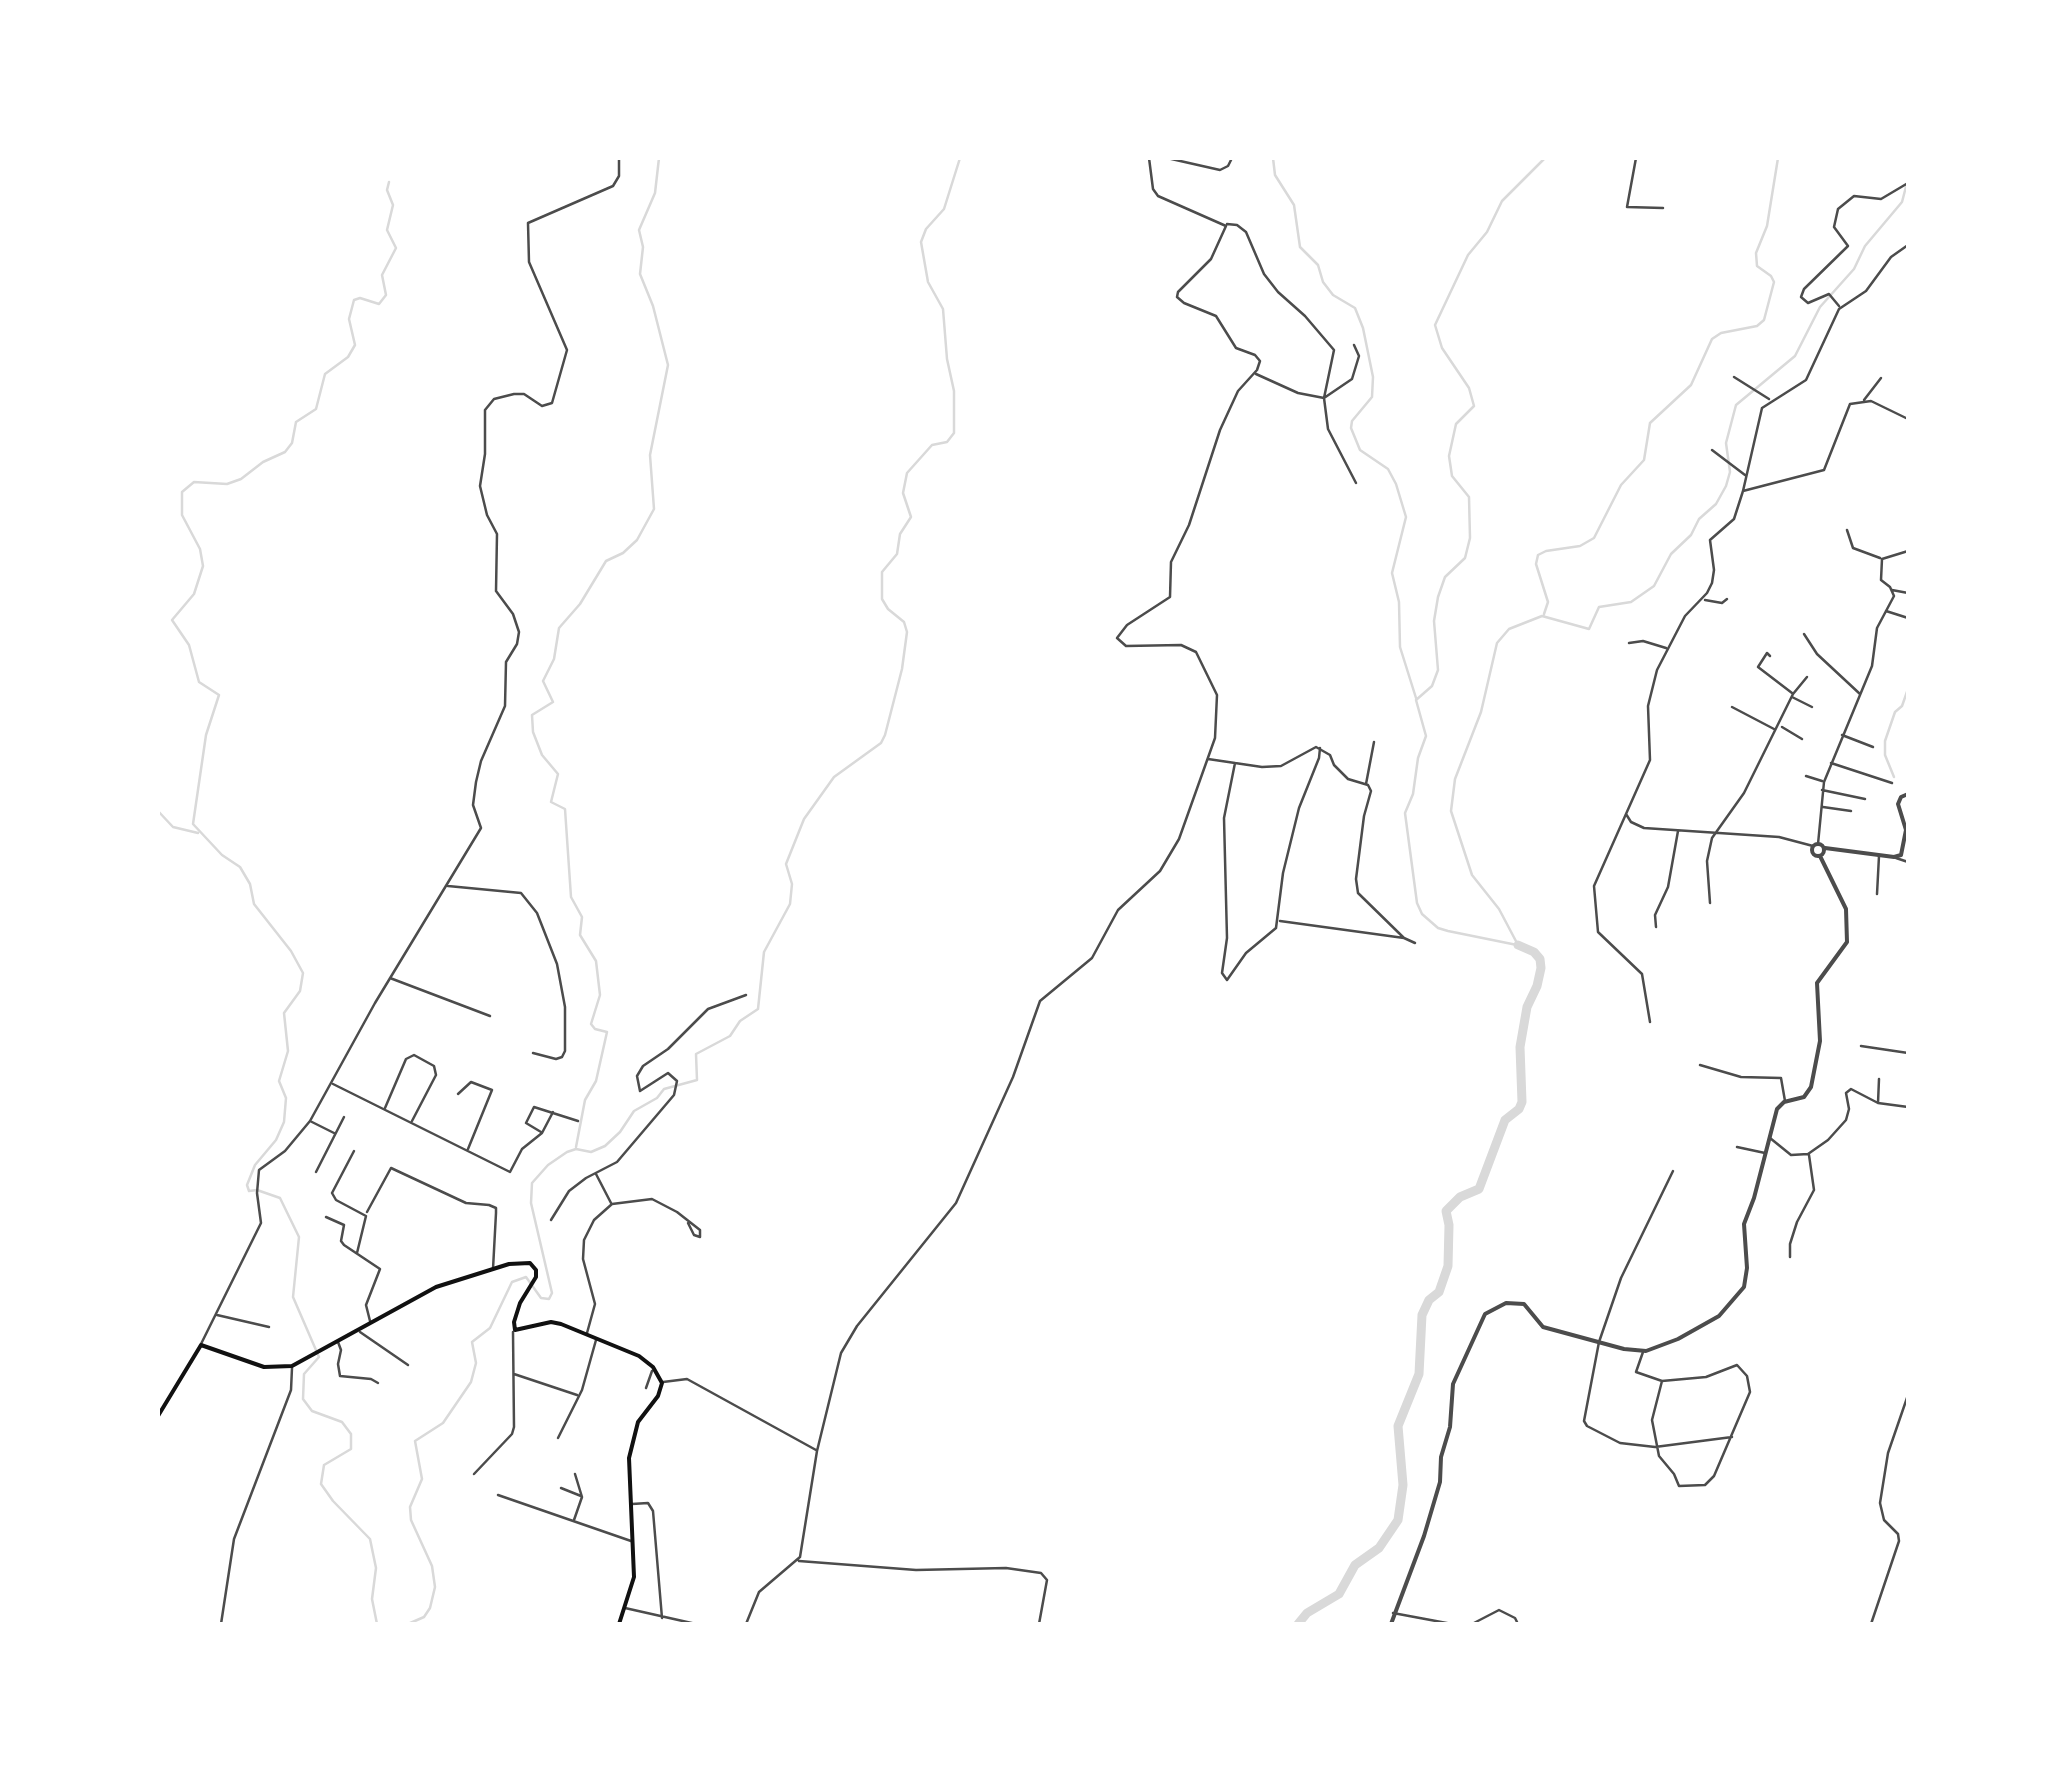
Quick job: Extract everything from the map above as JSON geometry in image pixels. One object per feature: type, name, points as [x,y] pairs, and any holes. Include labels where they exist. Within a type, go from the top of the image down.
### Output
[{"type":"main road","points":[[158,1416],[201,1345],[264,1367],[292,1366],[436,1287],[527,1262],[536,1270],[513,1326],[518,1332],[555,1322],[639,1356],[653,1367],[662,1383],[658,1396],[635,1429],[628,1458],[634,1577],[619,1624]]},
{"type":"street","points":[[201,1345],[261,1223],[257,1193],[260,1170],[286,1151],[310,1121],[481,828],[473,805],[476,782],[504,706],[506,662],[519,638],[513,614],[496,591],[496,534],[480,486],[485,410],[494,399],[521,394],[542,406],[550,406],[566,355],[564,341],[529,262],[527,228],[532,219],[552,215],[569,202],[612,186],[619,176],[619,158]]},
{"type":"street","points":[[1149,158],[1153,189],[1158,196],[1205,219],[1237,225],[1246,232],[1271,283],[1334,350],[1324,398],[1328,429],[1356,484]]},
{"type":"street","points":[[1167,158],[1220,170],[1232,158]]},
{"type":"street","points":[[1636,158],[1627,207],[1663,208]]},
{"type":"street","points":[[1839,309],[1832,295],[1808,302],[1801,296],[1848,246],[1834,226],[1838,210],[1854,196],[1881,199],[1908,183]]},
{"type":"street","points":[[746,1624],[759,1592],[798,1561],[836,1367],[849,1339],[956,1204],[1013,1077],[1040,1001],[1092,958],[1118,910],[1160,870],[1179,839],[1208,759],[1218,720],[1217,695],[1196,652],[1181,646],[1126,646],[1118,638],[1126,626],[1170,596],[1171,562],[1189,524],[1220,430],[1238,391],[1260,363],[1256,356],[1236,348],[1216,316],[1184,303],[1177,296],[1211,259],[1226,231],[1224,224]]},
{"type":"street","points":[[1650,1022],[1642,974],[1601,938],[1596,926],[1596,877],[1651,755],[1649,694],[1685,616],[1702,599],[1714,577],[1708,543],[1734,520],[1760,413],[1770,400],[1806,380],[1839,309],[1866,291],[1890,256],[1908,245]]},
{"type":"street","points":[[1255,374],[1298,393],[1324,398],[1352,379],[1359,356],[1354,345]]},
{"type":"street","points":[[1734,378],[1770,400]]},
{"type":"street","points":[[1864,400],[1882,378]]},
{"type":"street","points":[[1743,490],[1820,474],[1830,462],[1846,409],[1853,402],[1864,400],[1908,419]]},
{"type":"street","points":[[1712,450],[1746,476]]},
{"type":"street","points":[[1848,530],[1852,548],[1882,559],[1908,551]]},
{"type":"street","points":[[1391,1624],[1440,1482],[1453,1384],[1484,1314],[1506,1303],[1524,1304],[1544,1327],[1643,1351],[1658,1348],[1705,1325],[1738,1297],[1747,1276],[1744,1224],[1777,1109],[1812,1088],[1820,1041],[1817,984],[1847,942],[1846,909],[1820,856],[1812,852],[1830,762],[1872,666],[1876,628],[1894,596],[1881,580],[1882,559]]},
{"type":"street","points":[[1892,590],[1908,593]]},
{"type":"street","points":[[1702,599],[1722,603],[1727,599]]},
{"type":"street","points":[[1886,610],[1908,618]]},
{"type":"street","points":[[1804,634],[1817,654],[1860,694]]},
{"type":"street","points":[[1629,643],[1643,641],[1668,649]]},
{"type":"street","points":[[1767,653],[1758,666],[1812,707]]},
{"type":"street","points":[[1710,903],[1707,860],[1715,834],[1744,793],[1806,677]]},
{"type":"street","points":[[1732,708],[1802,738]]},
{"type":"street","points":[[1840,735],[1873,747]]},
{"type":"street","points":[[1366,784],[1374,742]]},
{"type":"street","points":[[1208,759],[1281,766],[1308,748],[1320,748],[1330,755],[1340,773],[1366,784],[1371,792],[1364,816],[1356,879],[1358,893],[1414,943]]},
{"type":"street","points":[[1235,763],[1224,818],[1227,938],[1222,972],[1227,980],[1254,944],[1276,928],[1282,873],[1320,748]]},
{"type":"street","points":[[1830,762],[1892,783]]},
{"type":"street","points":[[1806,776],[1824,782]]},
{"type":"street","points":[[1822,790],[1865,799]]},
{"type":"street","points":[[1894,857],[1904,849],[1906,822],[1898,801],[1908,794]]},
{"type":"street","points":[[1820,806],[1851,811]]},
{"type":"street","points":[[1626,813],[1637,826],[1779,837],[1908,862]]},
{"type":"street","points":[[1656,927],[1655,915],[1668,887],[1678,829]]},
{"type":"street","points":[[1820,856],[1824,848]]},
{"type":"street","points":[[1877,894],[1879,854]]},
{"type":"street","points":[[446,886],[521,893],[537,914],[557,964],[565,1007],[565,1051],[556,1059],[532,1053]]},
{"type":"street","points":[[1278,920],[1404,938]]},
{"type":"street","points":[[390,978],[490,1016]]},
{"type":"street","points":[[551,1220],[568,1191],[612,1166],[677,1089],[676,1078],[668,1073],[640,1091],[637,1076],[643,1066],[668,1050],[708,1009],[746,996]]},
{"type":"street","points":[[1861,1046],[1908,1053]]},
{"type":"street","points":[[384,1110],[406,1060],[414,1055],[436,1070],[411,1123]]},
{"type":"street","points":[[1700,1065],[1741,1077],[1781,1078],[1785,1102]]},
{"type":"street","points":[[1878,1103],[1879,1079]]},
{"type":"street","points":[[458,1094],[471,1082],[492,1090],[467,1151]]},
{"type":"street","points":[[331,1083],[510,1172],[522,1149],[542,1133],[553,1112]]},
{"type":"street","points":[[1770,1138],[1791,1154],[1808,1154],[1846,1120],[1847,1091],[1855,1090],[1878,1103],[1908,1107]]},
{"type":"street","points":[[542,1133],[526,1124],[530,1110],[540,1107],[578,1121]]},
{"type":"street","points":[[316,1172],[344,1117]]},
{"type":"street","points":[[310,1121],[335,1134]]},
{"type":"street","points":[[1737,1147],[1766,1153]]},
{"type":"street","points":[[354,1151],[332,1194],[366,1216],[356,1254]]},
{"type":"street","points":[[1790,1257],[1796,1222],[1814,1186],[1808,1154]]},
{"type":"street","points":[[367,1212],[391,1168],[466,1203],[496,1208],[493,1271]]},
{"type":"street","points":[[1673,1171],[1631,1253],[1599,1342],[1585,1424],[1620,1443],[1655,1447],[1732,1437]]},
{"type":"street","points":[[596,1173],[612,1204]]},
{"type":"street","points":[[586,1334],[596,1304],[582,1259],[584,1240],[594,1220],[612,1204],[652,1199],[668,1205],[688,1223]]},
{"type":"street","points":[[326,1216],[344,1225],[341,1241],[380,1269],[366,1305],[370,1321]]},
{"type":"street","points":[[216,1315],[269,1327]]},
{"type":"street","points":[[474,1474],[512,1434],[513,1326]]},
{"type":"street","points":[[356,1329],[408,1365]]},
{"type":"street","points":[[558,1438],[579,1396],[596,1339]]},
{"type":"street","points":[[337,1341],[341,1350],[340,1376],[378,1383]]},
{"type":"street","points":[[1643,1351],[1636,1372],[1662,1381],[1706,1377],[1740,1366],[1750,1382],[1750,1392],[1712,1480],[1700,1486],[1679,1486],[1655,1447],[1652,1420],[1662,1381]]},
{"type":"street","points":[[221,1624],[234,1538],[291,1390],[292,1366]]},
{"type":"street","points":[[646,1388],[653,1367]]},
{"type":"street","points":[[514,1374],[579,1396]]},
{"type":"street","points":[[662,1383],[686,1379],[817,1451]]},
{"type":"street","points":[[1871,1624],[1899,1541],[1895,1530],[1884,1520],[1880,1503],[1888,1453],[1908,1394]]},
{"type":"street","points":[[573,1521],[582,1497],[576,1474]]},
{"type":"street","points":[[562,1488],[582,1497]]},
{"type":"street","points":[[498,1494],[633,1542]]},
{"type":"street","points":[[630,1504],[648,1503],[653,1511],[662,1618]]},
{"type":"street","points":[[798,1561],[916,1570],[1041,1573],[1047,1580],[1039,1624]]},
{"type":"street","points":[[625,1608],[696,1624]]},
{"type":"street","points":[[1472,1624],[1499,1610],[1515,1618],[1518,1624]]},
{"type":"street","points":[[1393,1613],[1452,1624]]},
{"type":"street","points":[[1422,1618],[1422,1624]]},
{"type":"waterway","points":[[576,1147],[585,1100],[596,1081],[607,1032],[591,1024],[600,995],[596,961],[580,935],[582,917],[571,897],[565,809],[551,802],[558,774],[542,755],[533,732],[532,715],[553,702],[543,681],[554,659],[559,628],[580,604],[606,561],[637,540],[654,509],[650,455],[668,365],[653,306],[640,274],[643,247],[639,230],[655,193],[659,158]]},
{"type":"waterway","points":[[408,1624],[424,1617],[435,1587],[432,1566],[411,1520],[410,1507],[422,1479],[415,1441],[443,1423],[471,1382],[476,1363],[472,1342],[490,1328],[512,1282],[526,1277],[541,1298],[549,1299],[552,1293],[531,1203],[532,1183],[567,1152],[591,1152],[605,1146],[634,1111],[657,1098],[664,1089],[697,1080],[696,1054],[730,1036],[740,1021],[758,1009],[764,952],[790,904],[792,884],[786,864],[804,819],[834,777],[881,743],[885,735],[907,632],[904,622],[882,599],[882,572],[897,554],[900,534],[911,517],[903,493],[907,473],[932,445],[947,442],[954,433],[954,391],[943,309],[928,282],[921,242],[926,229],[944,209],[960,158]]},
{"type":"waterway","points":[[1273,158],[1275,175],[1294,205],[1300,247],[1318,265],[1323,282],[1333,295],[1355,308],[1363,328],[1373,377],[1372,397],[1352,421],[1351,428],[1360,450],[1388,469],[1406,517],[1392,573],[1399,602],[1400,647],[1416,698]]},
{"type":"waterway","points":[[1517,945],[1438,928],[1422,914],[1417,903],[1405,813],[1426,736],[1416,700],[1432,686],[1438,670],[1434,621],[1438,597],[1445,577],[1465,558],[1470,538],[1469,497],[1452,476],[1449,456],[1456,424],[1474,406],[1469,388],[1442,348],[1435,325],[1468,255],[1487,232],[1502,201],[1545,158]]},
{"type":"waterway","points":[[1544,614],[1548,602],[1536,564],[1538,555],[1580,546],[1594,538],[1621,485],[1644,460],[1650,423],[1691,385],[1712,339],[1721,333],[1757,326],[1764,320],[1774,282],[1757,266],[1756,253],[1767,226],[1778,158]]},
{"type":"waterway","points":[[1518,945],[1499,909],[1472,875],[1451,811],[1455,779],[1481,712],[1497,643],[1509,629],[1542,616],[1589,629],[1599,607],[1631,602],[1654,586],[1671,554],[1691,535],[1726,486],[1730,472],[1726,443],[1736,405],[1795,356],[1820,307],[1854,269],[1865,246],[1902,202],[1908,179]]},
{"type":"waterway","points":[[377,1624],[372,1599],[376,1568],[370,1539],[321,1484],[324,1465],[351,1449],[351,1434],[342,1422],[312,1411],[303,1399],[304,1374],[319,1357],[293,1297],[299,1237],[280,1198],[249,1191],[247,1185],[255,1165],[276,1140],[284,1122],[286,1098],[279,1081],[288,1051],[284,1013],[300,991],[303,973],[254,904],[250,884],[240,867],[222,855],[193,824],[206,735],[219,695],[199,682],[189,645],[172,620],[194,594],[203,566],[200,549],[182,515],[182,492],[194,482],[227,484],[241,479],[285,452],[292,443],[296,422],[316,409],[325,374],[348,357],[355,345],[349,319],[354,300],[379,304],[386,295],[382,275],[396,248],[387,230],[393,205],[387,190],[389,182]]},
{"type":"waterway","points":[[1894,777],[1885,755],[1885,741],[1908,689]]},
{"type":"waterway","points":[[158,811],[173,827],[198,833]]},
{"type":"waterway","points":[[1298,1624],[1307,1613],[1339,1594],[1355,1565],[1379,1548],[1398,1520],[1403,1485],[1398,1426],[1419,1374],[1422,1315],[1429,1300],[1439,1292],[1448,1266],[1446,1211],[1460,1197],[1479,1189],[1505,1120],[1522,1102],[1520,1047],[1527,1007],[1541,968],[1534,952],[1518,945]]}]
